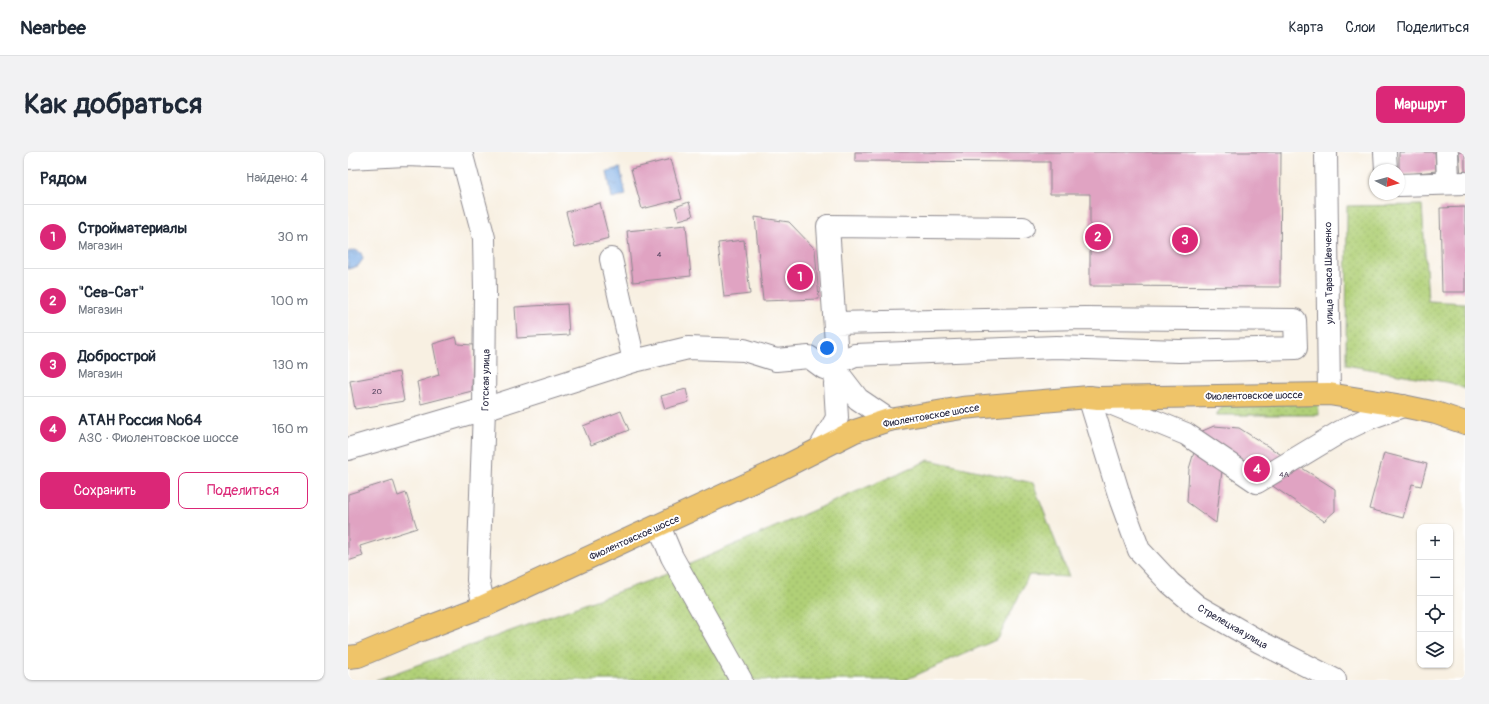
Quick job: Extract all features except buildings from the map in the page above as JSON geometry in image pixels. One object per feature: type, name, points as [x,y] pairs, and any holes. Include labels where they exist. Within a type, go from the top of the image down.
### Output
[{"type":"main road","name":"Фиолентовское шоссе","points":[[348,657],[358,656],[484,606],[776,471],[854,431],[890,420],[962,408],[1093,397],[1329,394],[1436,413],[1465,423]]},
{"type":"street","name":"улица Тараса Шевченко","points":[[1326,152],[1329,394]]},
{"type":"street","points":[[1385,152],[1386,164]]},
{"type":"street","points":[[1405,185],[1457,183],[1447,152]]},
{"type":"street","name":"Готская улица","points":[[348,158],[406,154],[461,154],[484,238],[486,291],[484,409],[478,580],[484,606]]},
{"type":"street","points":[[890,420],[858,399],[843,363],[835,324],[828,226],[1023,228]]},
{"type":"street","points":[[610,259],[634,361]]},
{"type":"street","points":[[348,449],[484,409],[634,361],[688,348],[744,350],[776,360],[808,357],[824,368],[843,363],[1056,347],[1179,351],[1296,348],[1295,320],[1084,318],[835,324]]},
{"type":"street","points":[[820,448],[837,418],[835,384],[843,363]]},
{"type":"street","points":[[1093,397],[1186,434],[1257,482],[1340,432],[1368,418],[1403,406]]},
{"type":"street","name":"Стрелецкая улица","points":[[1093,397],[1121,501],[1139,550],[1170,583],[1197,606],[1260,642],[1335,680]]},
{"type":"street","points":[[659,526],[672,557],[740,680]]},
{"type":"green space","points":[[1422,205],[1428,301],[1465,303],[1465,389],[1451,383],[1346,365],[1347,206]]},
{"type":"green space","points":[[1227,400],[1318,400],[1319,415],[1216,415]]},
{"type":"green space","points":[[929,460],[1033,483],[1069,577],[1029,575],[998,639],[905,680],[376,680],[667,574]]},
{"type":"water","points":[[620,168],[626,195],[612,198],[607,171]]},
{"type":"water","points":[[355,250],[361,253],[363,259],[358,266],[348,269],[348,252]]},
{"type":"place","name":"\"Сев-Сат\"","points":[[1098,237]]},
{"type":"place","name":"Добрострой","points":[[1185,240]]},
{"type":"place","name":"Стройматериалы","points":[[800,277]]},
{"type":"place","name":"АТАН Россия №64","points":[[1257,469]]}]
